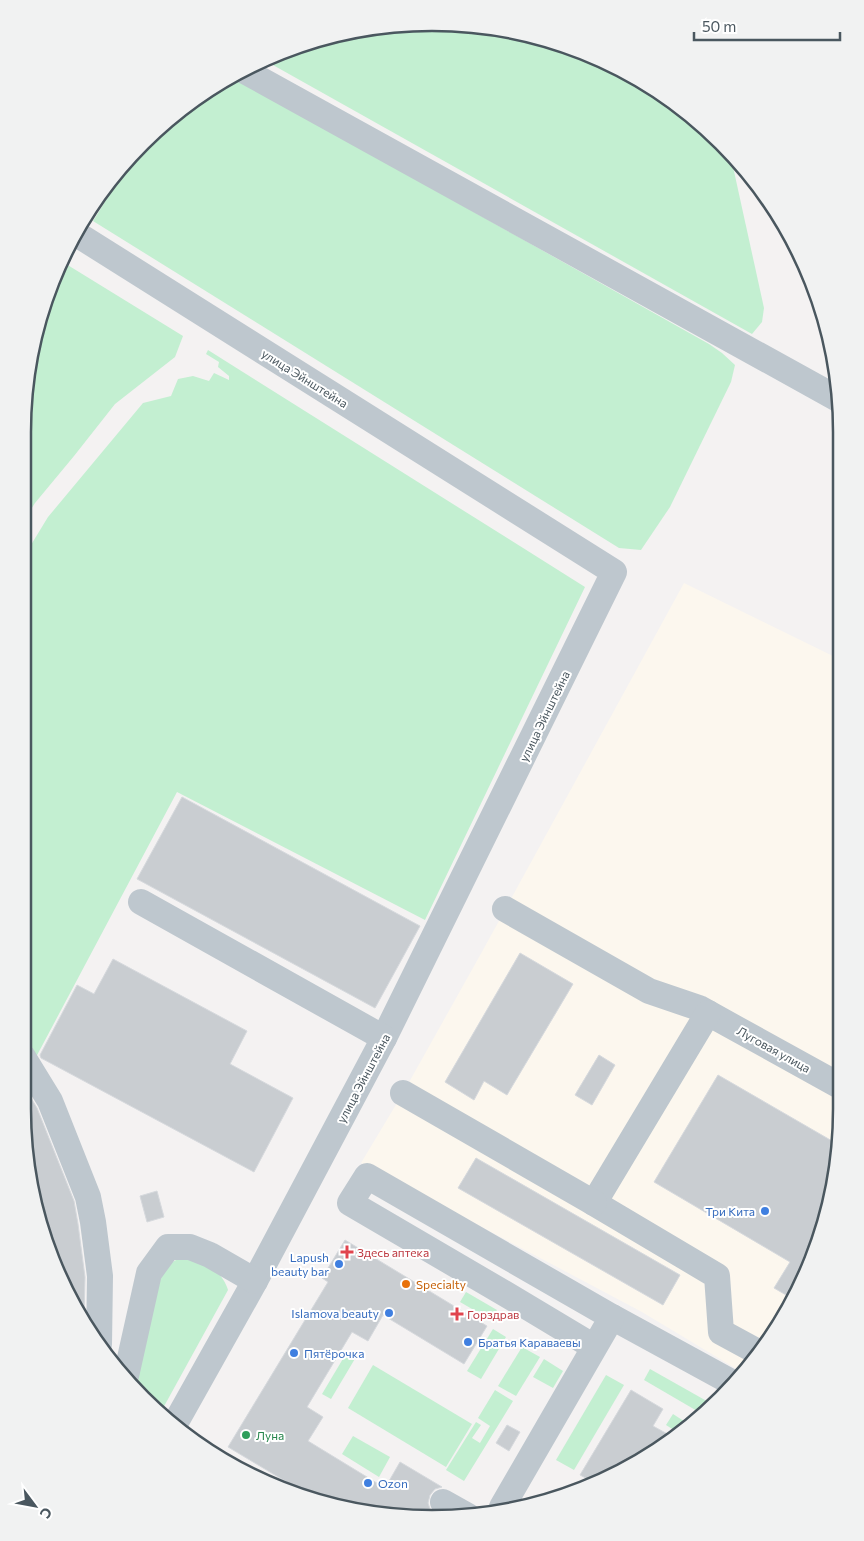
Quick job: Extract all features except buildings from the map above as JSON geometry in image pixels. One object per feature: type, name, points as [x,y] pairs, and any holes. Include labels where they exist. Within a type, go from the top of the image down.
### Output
[{"type":"street","points":[[252,75],[831,395]]},
{"type":"street","name":"улица Эйнштейна","points":[[82,237],[614,572],[384,1038],[178,1418]]},
{"type":"street","points":[[140,902],[384,1038]]},
{"type":"street","name":"Луговая улица","points":[[505,909],[649,991],[699,1008],[833,1082]]},
{"type":"street","points":[[594,1203],[708,1013]]},
{"type":"street","points":[[31,1070],[50,1101],[88,1197],[100,1276],[99,1332]]},
{"type":"street","points":[[403,1093],[717,1276],[721,1332],[753,1349]]},
{"type":"street","points":[[594,1347],[350,1203],[367,1176],[612,1317],[727,1380]]},
{"type":"street","points":[[128,1369],[149,1273],[168,1247],[190,1247],[210,1255],[254,1281]]},
{"type":"street","points":[[505,1503],[612,1317]]},
{"type":"street","points":[[443,1502],[456,1509]]},
{"type":"shaded area","points":[[684,583],[833,656],[833,1109],[829,1161],[819,1213],[802,1262],[779,1309],[765,1332],[736,1369],[642,1312],[361,1163],[403,1093]]},
{"type":"green space","points":[[406,32],[458,32],[510,39],[536,45],[585,62],[632,85],[676,114],[733,168],[764,308],[762,322],[752,334],[273,65],[328,45],[354,39]]},
{"type":"green space","points":[[240,81],[709,344],[735,365],[731,382],[670,507],[641,550],[619,548],[93,221],[114,188],[149,149],[188,114]]},
{"type":"green space","points":[[68,265],[183,336],[175,357],[115,404],[31,509],[31,432],[35,380],[45,328]]},
{"type":"green space","points":[[208,350],[585,587],[425,920],[177,792],[35,1059],[31,1050],[31,545],[48,517],[143,403],[171,396],[178,379],[193,376],[209,381],[214,373],[229,380],[229,376],[218,367],[219,362],[206,354]]},
{"type":"green space","points":[[178,1259],[200,1261],[216,1270],[228,1290],[164,1406],[133,1375],[156,1278],[165,1266]]},
{"type":"green space","points":[[466,1292],[497,1310],[491,1320],[460,1302]]},
{"type":"green space","points":[[493,1329],[506,1337],[481,1379],[467,1371]]},
{"type":"green space","points":[[522,1347],[540,1357],[516,1396],[498,1386]]},
{"type":"green space","points":[[347,1352],[356,1357],[331,1399],[322,1394]]},
{"type":"green space","points":[[544,1359],[563,1371],[553,1388],[533,1377]]},
{"type":"green space","points":[[373,1365],[472,1424],[446,1467],[348,1408]]},
{"type":"green space","points":[[650,1369],[706,1401],[696,1410],[644,1380]]},
{"type":"green space","points":[[606,1375],[624,1385],[574,1470],[556,1460]]},
{"type":"green space","points":[[495,1390],[513,1401],[464,1481],[446,1470],[476,1422],[481,1425],[472,1438],[480,1443],[490,1426],[478,1418]]},
{"type":"green space","points":[[673,1414],[683,1421],[673,1429],[666,1425]]},
{"type":"green space","points":[[353,1436],[390,1457],[379,1477],[342,1454]]},
{"type":"place","name":"Три Кита","points":[[765,1211]]},
{"type":"place","name":"Здесь аптека","points":[[347,1252]]},
{"type":"place","name":"Lapush beauty bar","points":[[339,1264]]},
{"type":"place","name":"Specialty","points":[[406,1284]]},
{"type":"place","name":"Islamova beauty","points":[[389,1313]]},
{"type":"place","name":"Горздрав","points":[[457,1314]]},
{"type":"place","name":"Братья Караваевы","points":[[468,1342]]},
{"type":"place","name":"Пятёрочка","points":[[294,1353]]},
{"type":"place","name":"Луна","points":[[246,1435]]},
{"type":"place","name":"Ozon","points":[[368,1483]]}]
